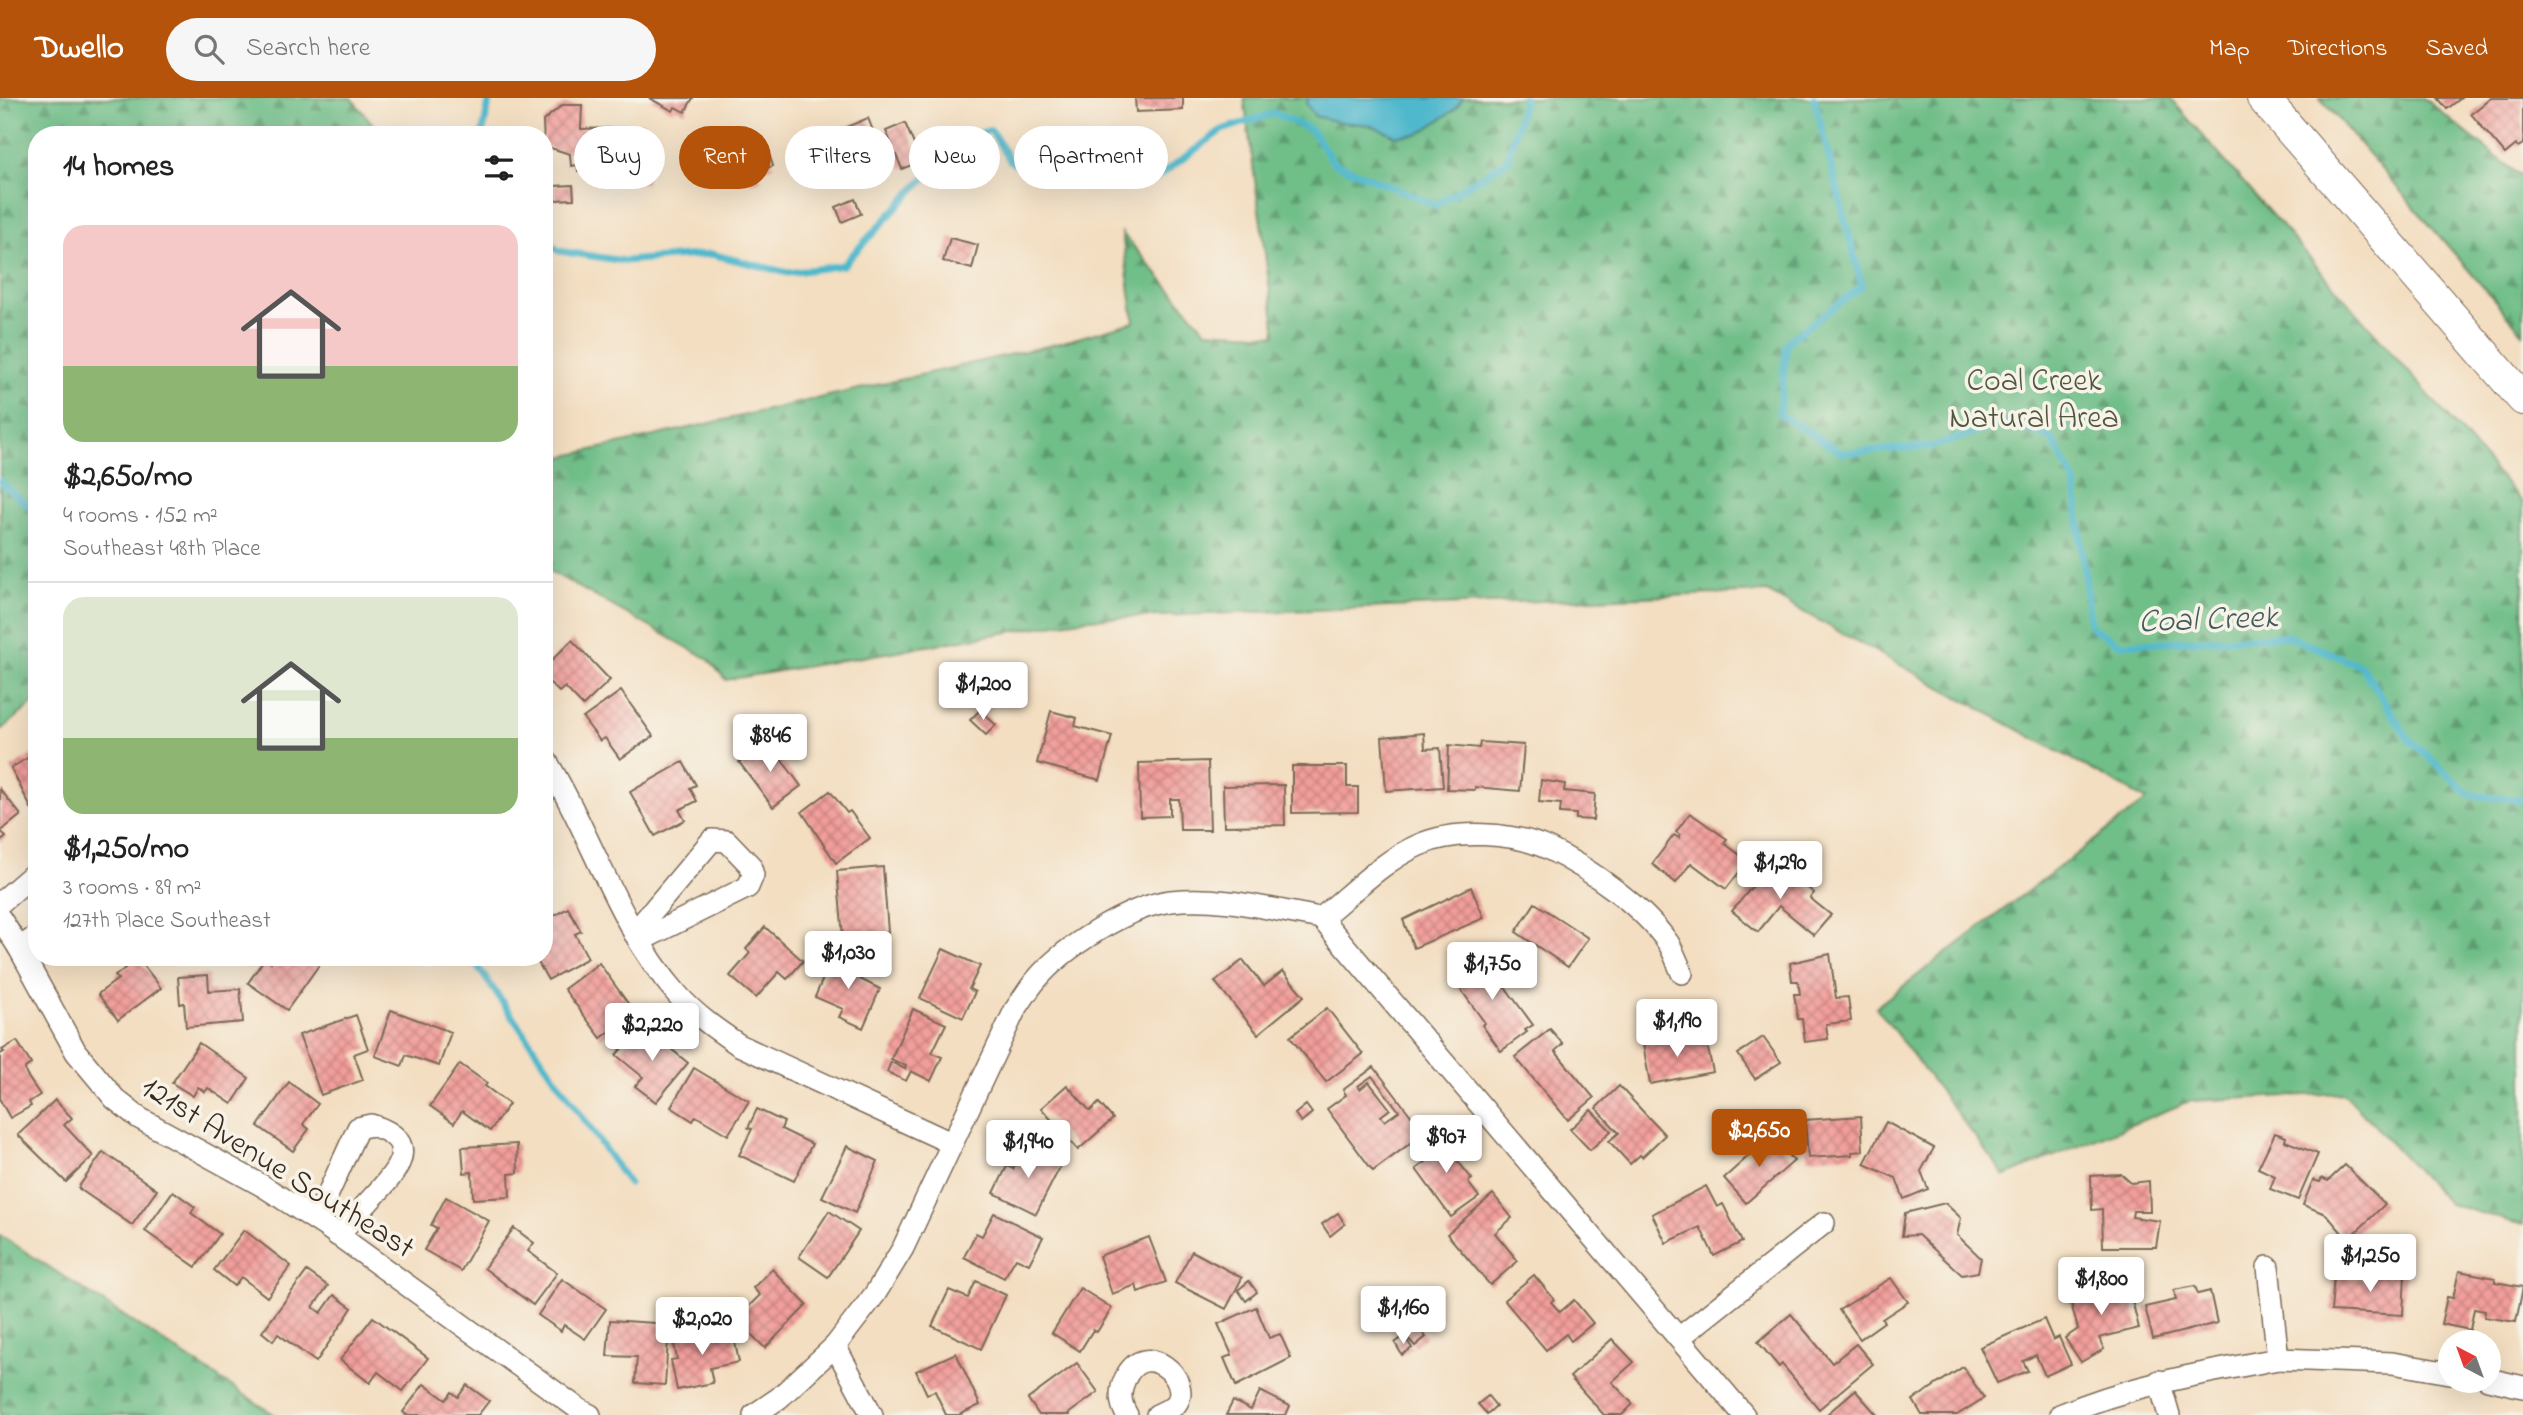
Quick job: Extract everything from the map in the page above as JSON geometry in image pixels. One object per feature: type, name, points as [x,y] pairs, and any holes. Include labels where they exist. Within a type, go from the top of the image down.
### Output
[{"type":"main road","points":[[2263,98],[2523,399]]},
{"type":"street","points":[[553,775],[636,937],[679,996],[710,1025],[739,1045],[951,1143]]},
{"type":"street","points":[[1321,918],[1396,857],[1421,844],[1449,836],[1513,839],[1547,848],[1620,895],[1649,920],[1670,945],[1682,973]]},
{"type":"street","points":[[712,840],[727,841],[750,864],[753,875],[742,890],[636,937],[712,840]]},
{"type":"street","points":[[0,903],[28,880]]},
{"type":"street","points":[[754,1415],[779,1398],[835,1346],[875,1294],[904,1248],[951,1143],[1023,999],[1037,978],[1067,951],[1100,928],[1132,913],[1169,901],[1212,901],[1321,918],[1744,1415]]},
{"type":"street","name":"121st Avenue Southeast","points":[[0,918],[28,942]]},
{"type":"street","name":"121st Avenue Southeast","points":[[38,966],[76,1052],[115,1099],[139,1118],[263,1186],[316,1220],[590,1415]]},
{"type":"street","points":[[316,1220],[358,1128],[371,1125],[396,1138],[401,1151],[396,1173],[337,1235]]},
{"type":"street","points":[[1679,1338],[1824,1223]]},
{"type":"street","points":[[2268,1267],[2278,1359]]},
{"type":"street","points":[[835,1346],[872,1415]]},
{"type":"street","points":[[2060,1415],[2096,1400],[2159,1381],[2278,1359],[2392,1363],[2438,1371]]},
{"type":"street","points":[[1127,1415],[1121,1401],[1121,1392],[1127,1374],[1139,1363],[1153,1360],[1167,1368],[1180,1389],[1175,1405],[1157,1415]]},
{"type":"street","points":[[2159,1381],[2169,1415]]},
{"type":"street","points":[[2501,1382],[2523,1387]]},
{"type":"green space","points":[[0,98],[351,98],[374,126],[28,126],[28,708],[0,731]]},
{"type":"green space","name":"Coal Creek Natural Area","points":[[1244,98],[2170,98],[2523,503],[2523,1225],[2449,1204],[2344,1093],[2190,1101],[2005,1176],[1876,1007],[2147,800],[1767,592],[1086,619],[726,680],[708,659],[553,573],[553,459],[1056,344],[1134,322],[1122,233],[1206,331],[1276,335]]},
{"type":"green space","points":[[2320,98],[2423,98],[2523,178],[2523,333]]},
{"type":"green space","points":[[0,1235],[275,1415],[0,1415]]},
{"type":"water","points":[[1308,98],[1463,98],[1454,110],[1419,134],[1396,136],[1371,125],[1338,122],[1315,116],[1306,104]]},
{"type":"building","points":[[649,98],[693,98],[685,112],[675,107],[673,111]]},
{"type":"building","points":[[1135,98],[1183,98],[1183,110],[1136,112]]},
{"type":"building","points":[[2438,98],[2461,98],[2447,109]]},
{"type":"building","points":[[2491,98],[2523,98],[2523,144],[2518,147],[2516,145],[2505,154],[2471,114]]},
{"type":"building","points":[[562,105],[582,105],[581,126],[574,126],[574,166],[571,166],[570,154],[553,149],[553,126],[543,126],[543,121]]},
{"type":"building","points":[[868,118],[871,126],[849,126]]},
{"type":"building","points":[[905,123],[909,132],[909,166],[902,169],[895,152],[895,127]]},
{"type":"building","points":[[573,185],[574,199],[555,200],[554,186]]},
{"type":"building","points":[[855,199],[861,214],[842,222],[836,207]]},
{"type":"building","points":[[950,238],[978,245],[972,269],[943,261]]},
{"type":"building","points":[[572,640],[610,680],[583,706],[565,687],[559,692],[553,686],[553,659]]},
{"type":"building","points":[[621,691],[653,736],[620,759],[605,738],[600,741],[583,718]]},
{"type":"building","points":[[980,710],[996,725],[986,735],[970,720]]},
{"type":"building","points":[[1051,711],[1077,718],[1075,726],[1112,736],[1100,780],[1037,763]]},
{"type":"building","points":[[1424,733],[1425,749],[1440,748],[1443,787],[1386,791],[1382,737]]},
{"type":"building","points":[[767,740],[801,786],[773,807],[739,762]]},
{"type":"building","points":[[1480,742],[1524,745],[1520,791],[1475,787],[1475,790],[1447,789],[1449,745],[1479,748]]},
{"type":"building","points":[[28,758],[28,802],[11,768]]},
{"type":"building","points":[[1208,761],[1210,830],[1180,830],[1179,799],[1170,799],[1170,816],[1140,817],[1139,763]]},
{"type":"building","points":[[683,762],[696,785],[690,788],[697,801],[679,810],[685,820],[655,836],[630,792]]},
{"type":"building","points":[[1292,766],[1347,766],[1347,787],[1358,787],[1358,812],[1292,813]]},
{"type":"building","points":[[1541,780],[1565,784],[1564,791],[1595,794],[1593,820],[1576,819],[1576,814],[1560,813],[1561,804],[1539,802]]},
{"type":"building","points":[[1284,785],[1285,825],[1224,826],[1223,786]]},
{"type":"building","points":[[0,789],[21,815],[1,831],[6,837],[0,842]]},
{"type":"building","points":[[830,791],[847,813],[850,811],[870,838],[836,863],[802,812]]},
{"type":"building","points":[[1690,813],[1727,839],[1724,843],[1748,861],[1726,889],[1691,863],[1676,883],[1652,864],[1674,835],[1679,838],[1680,835],[1676,832]]},
{"type":"building","points":[[1772,862],[1814,893],[1810,898],[1831,915],[1814,935],[1779,906],[1758,932],[1732,911]]},
{"type":"building","points":[[883,867],[888,932],[843,936],[837,871]]},
{"type":"building","points":[[1471,887],[1484,918],[1414,948],[1403,920]]},
{"type":"building","points":[[1535,903],[1588,938],[1568,967],[1516,932]]},
{"type":"building","points":[[568,908],[581,931],[575,934],[588,958],[548,980],[540,966],[553,966],[553,916]]},
{"type":"building","points":[[765,927],[803,961],[787,979],[779,972],[756,998],[730,976],[750,953],[746,949]]},
{"type":"building","points":[[943,949],[980,966],[969,989],[975,992],[963,1018],[920,998]]},
{"type":"building","points":[[1481,954],[1533,1025],[1501,1051],[1482,1025],[1485,1023],[1451,976]]},
{"type":"building","points":[[1830,954],[1836,998],[1848,997],[1851,1021],[1826,1024],[1828,1039],[1805,1042],[1802,1019],[1798,1019],[1794,994],[1800,994],[1798,981],[1792,981],[1790,963]]},
{"type":"building","points":[[833,955],[864,969],[860,979],[880,989],[863,1028],[839,1017],[843,1009],[815,997]]},
{"type":"building","points":[[1243,960],[1264,986],[1283,971],[1304,996],[1258,1034],[1215,982]]},
{"type":"building","points":[[599,963],[635,1013],[601,1038],[564,989]]},
{"type":"building","points":[[128,966],[144,966],[161,988],[118,1020],[98,994],[118,979],[115,976]]},
{"type":"building","points":[[260,966],[318,966],[287,1010],[248,983]]},
{"type":"building","points":[[208,975],[209,991],[240,989],[243,1022],[186,1027],[184,1003],[180,1004],[178,977]]},
{"type":"building","points":[[1327,1008],[1363,1054],[1326,1082],[1290,1037]]},
{"type":"building","points":[[913,1009],[946,1024],[932,1053],[942,1057],[931,1081],[911,1071],[906,1081],[887,1072],[891,1062],[905,1069],[906,1066],[891,1059]]},
{"type":"building","points":[[391,1010],[451,1032],[439,1066],[406,1055],[402,1066],[375,1056]]},
{"type":"building","points":[[356,1015],[368,1049],[354,1054],[363,1080],[321,1095],[299,1035]]},
{"type":"building","points":[[642,1025],[688,1063],[656,1102],[635,1086],[643,1077],[616,1055]]},
{"type":"building","points":[[1550,1029],[1563,1044],[1555,1051],[1594,1098],[1568,1120],[1515,1057]]},
{"type":"building","points":[[1705,1035],[1713,1072],[1650,1084],[1643,1044]]},
{"type":"building","points":[[1763,1037],[1781,1062],[1755,1079],[1738,1054]]},
{"type":"building","points":[[17,1041],[31,1064],[25,1068],[26,1074],[40,1095],[29,1102],[31,1106],[10,1118],[0,1100],[0,1054]]},
{"type":"building","points":[[199,1043],[249,1078],[232,1104],[208,1088],[205,1092],[198,1087],[193,1096],[172,1083]]},
{"type":"building","points":[[460,1064],[487,1083],[485,1086],[509,1104],[490,1131],[462,1111],[454,1123],[430,1106]]},
{"type":"building","points":[[1374,1067],[1424,1133],[1373,1171],[1327,1109],[1346,1095],[1343,1090]],"holes":[[[1372,1076],[1399,1111],[1385,1121],[1381,1116],[1390,1109],[1369,1082],[1360,1089],[1358,1086]]]},
{"type":"building","points":[[694,1068],[749,1101],[728,1135],[696,1116],[693,1121],[671,1107]]},
{"type":"building","points":[[289,1082],[318,1104],[303,1124],[309,1129],[293,1151],[258,1126]]},
{"type":"building","points":[[1067,1085],[1090,1111],[1099,1103],[1113,1119],[1078,1150],[1041,1108]]},
{"type":"building","points":[[1619,1086],[1665,1135],[1642,1157],[1640,1155],[1630,1164],[1609,1141],[1619,1133],[1596,1108]]},
{"type":"building","points":[[55,1100],[72,1118],[64,1125],[93,1156],[66,1182],[18,1135]]},
{"type":"building","points":[[1306,1105],[1312,1113],[1301,1122],[1295,1114]]},
{"type":"building","points":[[757,1109],[784,1122],[781,1129],[812,1144],[794,1181],[739,1155],[752,1129],[748,1128]]},
{"type":"building","points":[[1591,1110],[1611,1131],[1590,1150],[1570,1129]]},
{"type":"building","points":[[1861,1116],[1863,1151],[1852,1152],[1852,1155],[1808,1158],[1805,1120]]},
{"type":"building","points":[[1886,1122],[1934,1148],[1921,1171],[1928,1189],[1904,1199],[1896,1178],[1864,1164]]},
{"type":"building","points":[[1439,1132],[1472,1179],[1468,1182],[1479,1197],[1451,1217],[1416,1169],[1426,1162],[1416,1149]]},
{"type":"building","points":[[2275,1133],[2286,1137],[2285,1141],[2318,1154],[2298,1200],[2270,1189],[2275,1176],[2258,1168]]},
{"type":"building","points":[[1771,1136],[1794,1161],[1746,1203],[1724,1178]]},
{"type":"building","points":[[517,1144],[518,1173],[509,1174],[510,1197],[473,1199],[472,1172],[464,1173],[462,1147]]},
{"type":"building","points":[[847,1146],[878,1161],[855,1213],[822,1197]]},
{"type":"building","points":[[1024,1147],[1061,1165],[1036,1214],[994,1193],[1007,1166],[1013,1169]]},
{"type":"building","points":[[103,1152],[157,1190],[132,1225],[78,1188]]},
{"type":"building","points":[[2345,1165],[2385,1204],[2348,1240],[2326,1214],[2303,1205],[2313,1180],[2320,1182],[2322,1178],[2328,1181]]},
{"type":"building","points":[[2121,1174],[2131,1183],[2149,1181],[2150,1211],[2133,1211],[2132,1217],[2160,1221],[2156,1247],[2103,1247],[2102,1209],[2092,1210],[2091,1176]]},
{"type":"building","points":[[1706,1186],[1717,1207],[1723,1204],[1742,1242],[1714,1256],[1700,1227],[1666,1243],[1652,1214]]},
{"type":"building","points":[[173,1191],[195,1207],[191,1213],[220,1234],[196,1267],[145,1231]]},
{"type":"building","points":[[1493,1194],[1512,1218],[1495,1233],[1518,1261],[1490,1285],[1447,1234]]},
{"type":"building","points":[[446,1197],[489,1221],[461,1271],[424,1250],[437,1228],[431,1225]]},
{"type":"building","points":[[1945,1203],[1961,1218],[1957,1235],[1981,1258],[1978,1272],[1962,1275],[1918,1235],[1902,1236],[1905,1213]]},
{"type":"building","points":[[829,1211],[859,1231],[828,1277],[799,1257]]},
{"type":"building","points":[[994,1213],[1043,1237],[1029,1264],[1016,1258],[1004,1278],[964,1257],[976,1233],[982,1236]]},
{"type":"building","points":[[1338,1213],[1345,1224],[1330,1236],[1322,1224]]},
{"type":"building","points":[[514,1228],[534,1243],[528,1251],[557,1273],[533,1305],[484,1268]]},
{"type":"building","points":[[244,1230],[291,1266],[267,1297],[241,1277],[234,1286],[214,1270]]},
{"type":"building","points":[[1149,1237],[1166,1282],[1138,1292],[1136,1285],[1112,1294],[1099,1256]]},
{"type":"building","points":[[1192,1251],[1242,1278],[1226,1309],[1175,1283]]},
{"type":"building","points":[[772,1269],[807,1305],[765,1348],[736,1319],[760,1295],[753,1288]]},
{"type":"building","points":[[307,1271],[328,1286],[313,1307],[321,1313],[334,1295],[352,1308],[316,1362],[278,1334],[273,1341],[262,1332]]},
{"type":"building","points":[[2365,1271],[2405,1274],[2403,1315],[2331,1311],[2334,1277],[2365,1279]]},
{"type":"building","points":[[2459,1271],[2523,1287],[2516,1322],[2484,1317],[2485,1311],[2474,1309],[2470,1330],[2441,1324],[2447,1297],[2453,1298]]},
{"type":"building","points":[[1534,1275],[1554,1299],[1551,1302],[1560,1312],[1574,1300],[1593,1323],[1571,1341],[1566,1334],[1546,1350],[1504,1300]]},
{"type":"building","points":[[1891,1278],[1908,1302],[1882,1319],[1884,1322],[1860,1339],[1839,1310]]},
{"type":"building","points":[[562,1279],[606,1309],[585,1339],[564,1325],[561,1331],[538,1315]]},
{"type":"building","points":[[2127,1280],[2139,1328],[2099,1338],[2104,1349],[2081,1362],[2065,1338],[2078,1329],[2069,1296]]},
{"type":"building","points":[[976,1281],[1006,1295],[981,1349],[932,1326],[949,1290],[968,1298]]},
{"type":"building","points":[[1249,1281],[1257,1292],[1246,1301],[1238,1290]]},
{"type":"building","points":[[2195,1286],[2198,1294],[2210,1291],[2217,1323],[2153,1339],[2145,1307],[2176,1300],[2174,1290]]},
{"type":"building","points":[[1080,1288],[1112,1308],[1097,1332],[1093,1330],[1080,1351],[1052,1333]]},
{"type":"building","points":[[1256,1307],[1269,1338],[1280,1334],[1291,1358],[1236,1386],[1224,1358],[1232,1355],[1218,1324]]},
{"type":"building","points":[[1791,1314],[1832,1363],[1856,1344],[1873,1364],[1819,1409],[1782,1364],[1779,1367],[1758,1342]]},
{"type":"building","points":[[373,1317],[428,1358],[403,1391],[378,1372],[370,1383],[340,1360]]},
{"type":"building","points":[[2044,1319],[2053,1340],[2059,1337],[2071,1364],[2045,1376],[2036,1355],[2023,1361],[2028,1371],[1997,1383],[1980,1347]]},
{"type":"building","points":[[610,1320],[669,1324],[665,1385],[635,1383],[637,1357],[607,1356]]},
{"type":"building","points":[[1417,1326],[1426,1337],[1415,1346],[1405,1335]]},
{"type":"building","points":[[732,1328],[739,1362],[710,1368],[713,1383],[677,1390],[671,1360],[677,1359],[673,1339]]},
{"type":"building","points":[[1404,1336],[1412,1348],[1402,1355],[1395,1343]]},
{"type":"building","points":[[1612,1339],[1634,1362],[1612,1382],[1633,1404],[1622,1415],[1604,1415],[1570,1377]]},
{"type":"building","points":[[956,1353],[980,1405],[959,1415],[946,1415],[935,1391],[927,1394],[916,1371]]},
{"type":"building","points":[[1077,1363],[1098,1392],[1069,1415],[1039,1415],[1028,1399]]},
{"type":"building","points":[[1963,1367],[1984,1398],[1957,1415],[1922,1415],[1913,1400]]},
{"type":"building","points":[[424,1384],[446,1400],[452,1392],[458,1397],[467,1385],[489,1401],[478,1415],[406,1415],[403,1412]]},
{"type":"building","points":[[1855,1390],[1877,1415],[1826,1415]]},
{"type":"building","points":[[1260,1391],[1290,1406],[1286,1415],[1226,1415],[1233,1401],[1251,1410]]},
{"type":"building","points":[[1488,1396],[1496,1406],[1487,1414],[1478,1404]]},
{"type":"waterway","name":"Coal Creek","points":[[484,126],[490,98]]},
{"type":"waterway","name":"Coal Creek","points":[[553,246],[559,251],[624,261],[711,254],[788,273],[843,265],[962,138],[991,130],[1010,161],[1043,180],[1155,179],[1222,130],[1274,113],[1311,130],[1334,163],[1435,205],[1507,161],[1524,98]]},
{"type":"waterway","name":"Coal Creek","points":[[1814,98],[1862,286],[1787,342],[1779,414],[1842,453],[1935,446],[2007,422],[2051,438],[2075,482],[2090,626],[2120,644],[2288,636],[2361,666],[2409,739],[2470,795],[2523,800]]},
{"type":"waterway","points":[[0,481],[28,506]]},
{"type":"waterway","points":[[477,966],[629,1184]]}]
